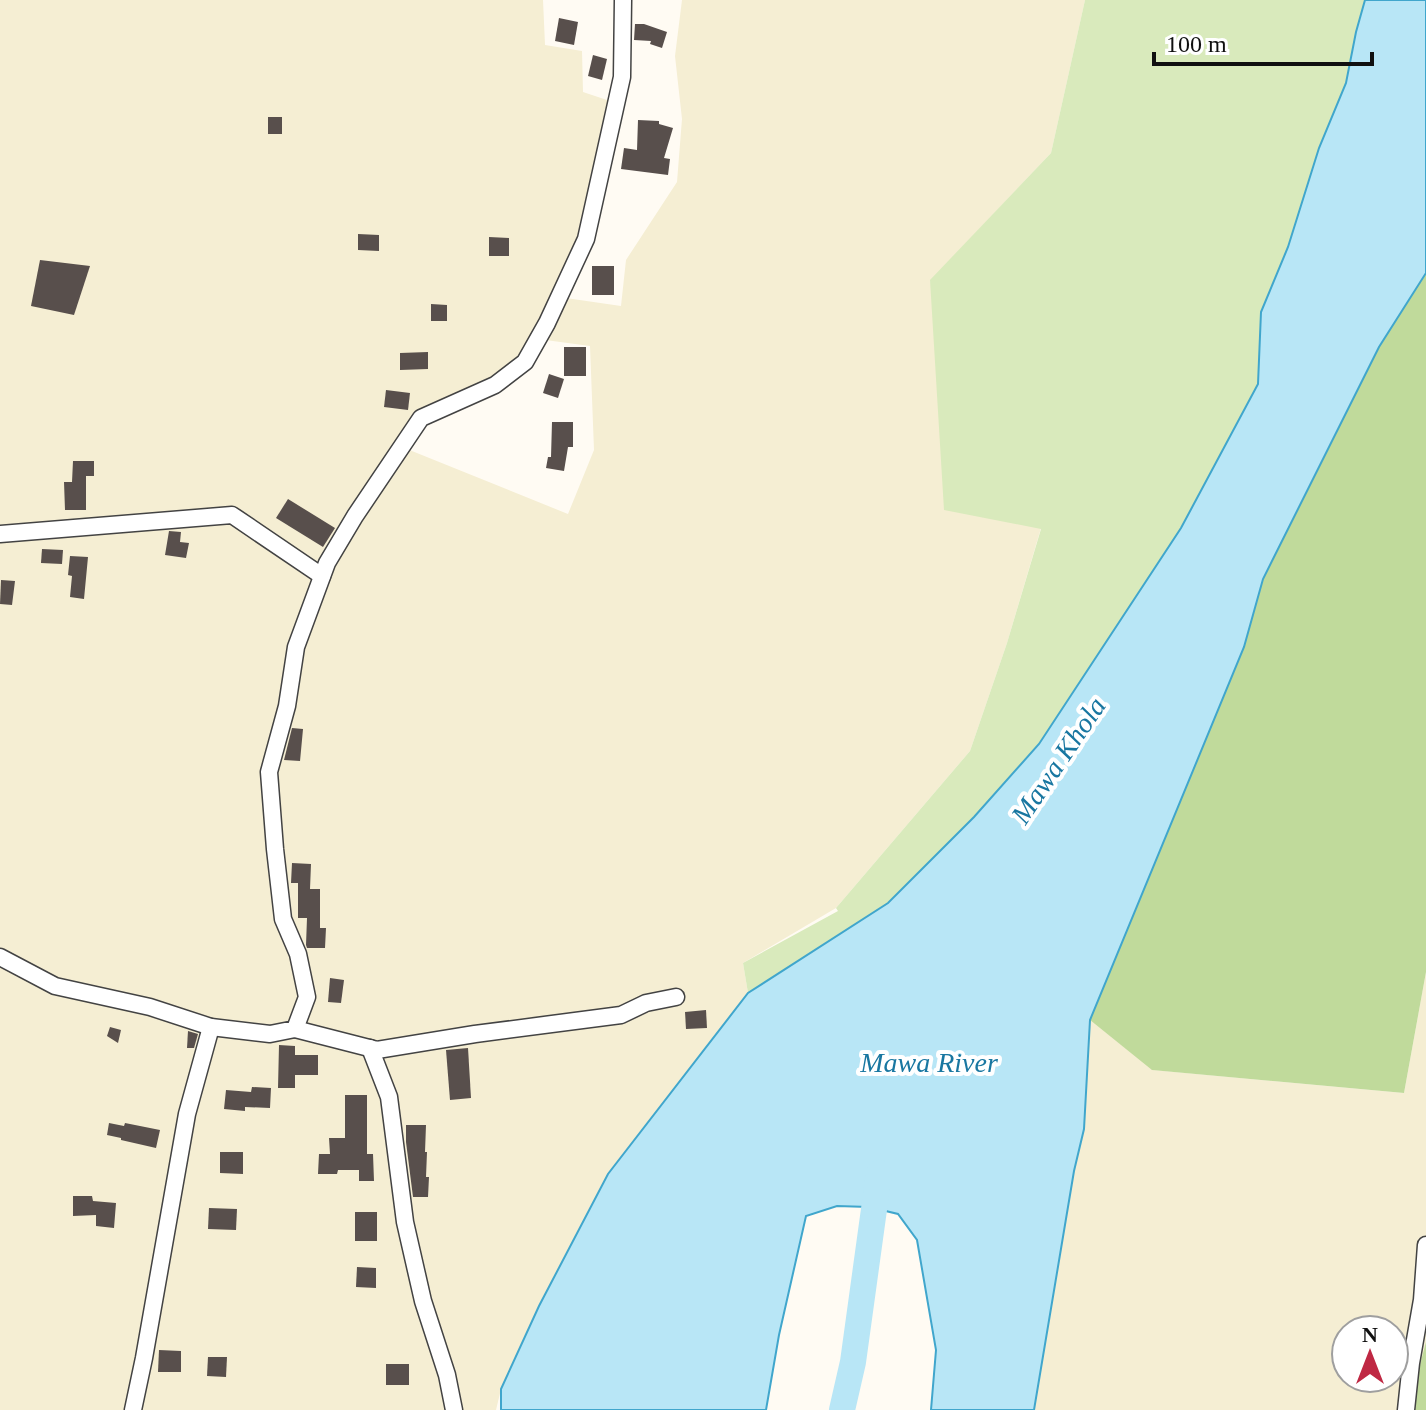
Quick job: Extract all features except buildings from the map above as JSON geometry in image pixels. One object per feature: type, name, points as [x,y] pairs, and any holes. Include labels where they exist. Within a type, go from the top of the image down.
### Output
[{"type":"street","points":[[295,1029],[307,997],[298,954],[283,919],[269,772],[287,706],[296,647],[327,563],[421,418],[495,385],[525,362],[547,323],[586,239],[622,77],[623,0]]},
{"type":"street","points":[[0,534],[232,515],[322,576]]},
{"type":"street","points":[[0,957],[55,986],[150,1007],[211,1027],[270,1034],[295,1029],[377,1050],[621,1015],[646,1003],[676,997]]},
{"type":"street","points":[[133,1410],[187,1114],[211,1027]]},
{"type":"street","points":[[370,1048],[389,1097],[405,1222],[423,1301],[447,1375],[454,1410]]},
{"type":"street","points":[[1406,1410],[1422,1300],[1426,1245]]},
{"type":"shaded area","points":[[0,0],[543,0],[545,45],[582,51],[583,92],[616,103],[597,188],[559,297],[621,306],[626,260],[677,182],[682,119],[675,56],[682,0],[1085,0],[1051,153],[930,281],[1041,528],[1007,643],[970,751],[836,908],[743,963],[748,993],[608,1174],[501,1389],[496,1410],[0,1410]],"holes":[[[538,339],[590,346],[594,450],[568,514],[402,447],[421,418],[525,362]]]},
{"type":"shaded area","points":[[1426,972],[1426,1410],[1034,1410],[1074,1171],[1084,1129],[1090,1020],[1153,1070],[1404,1093]]},
{"type":"green space","points":[[1085,0],[1365,0],[1346,83],[1319,147],[1288,247],[1261,312],[1258,384],[1181,528],[1039,744],[974,817],[888,903],[748,993],[743,963],[838,911],[836,908],[970,751],[1007,643],[1041,529],[944,510],[930,280],[1051,153]]},
{"type":"green space","points":[[1426,273],[1426,972],[1404,1093],[1152,1070],[1090,1020],[1244,647],[1263,579],[1379,347]]},
{"type":"green space","points":[[1426,1342],[1426,1410],[1408,1410]]},
{"type":"water","name":"Mawa River","points":[[1365,0],[1426,0],[1426,273],[1379,347],[1263,579],[1244,647],[1090,1020],[1084,1129],[1074,1171],[1034,1410],[931,1410],[936,1350],[917,1240],[898,1214],[869,1207],[837,1206],[806,1216],[779,1335],[766,1410],[501,1410],[501,1389],[539,1306],[608,1174],[748,993],[888,903],[974,817],[1039,744],[1181,528],[1258,384],[1261,312],[1288,247],[1319,148],[1346,83]]},
{"type":"waterway","name":"Mawa Khola","points":[[842,1410],[853,1362],[879,1173]]}]
